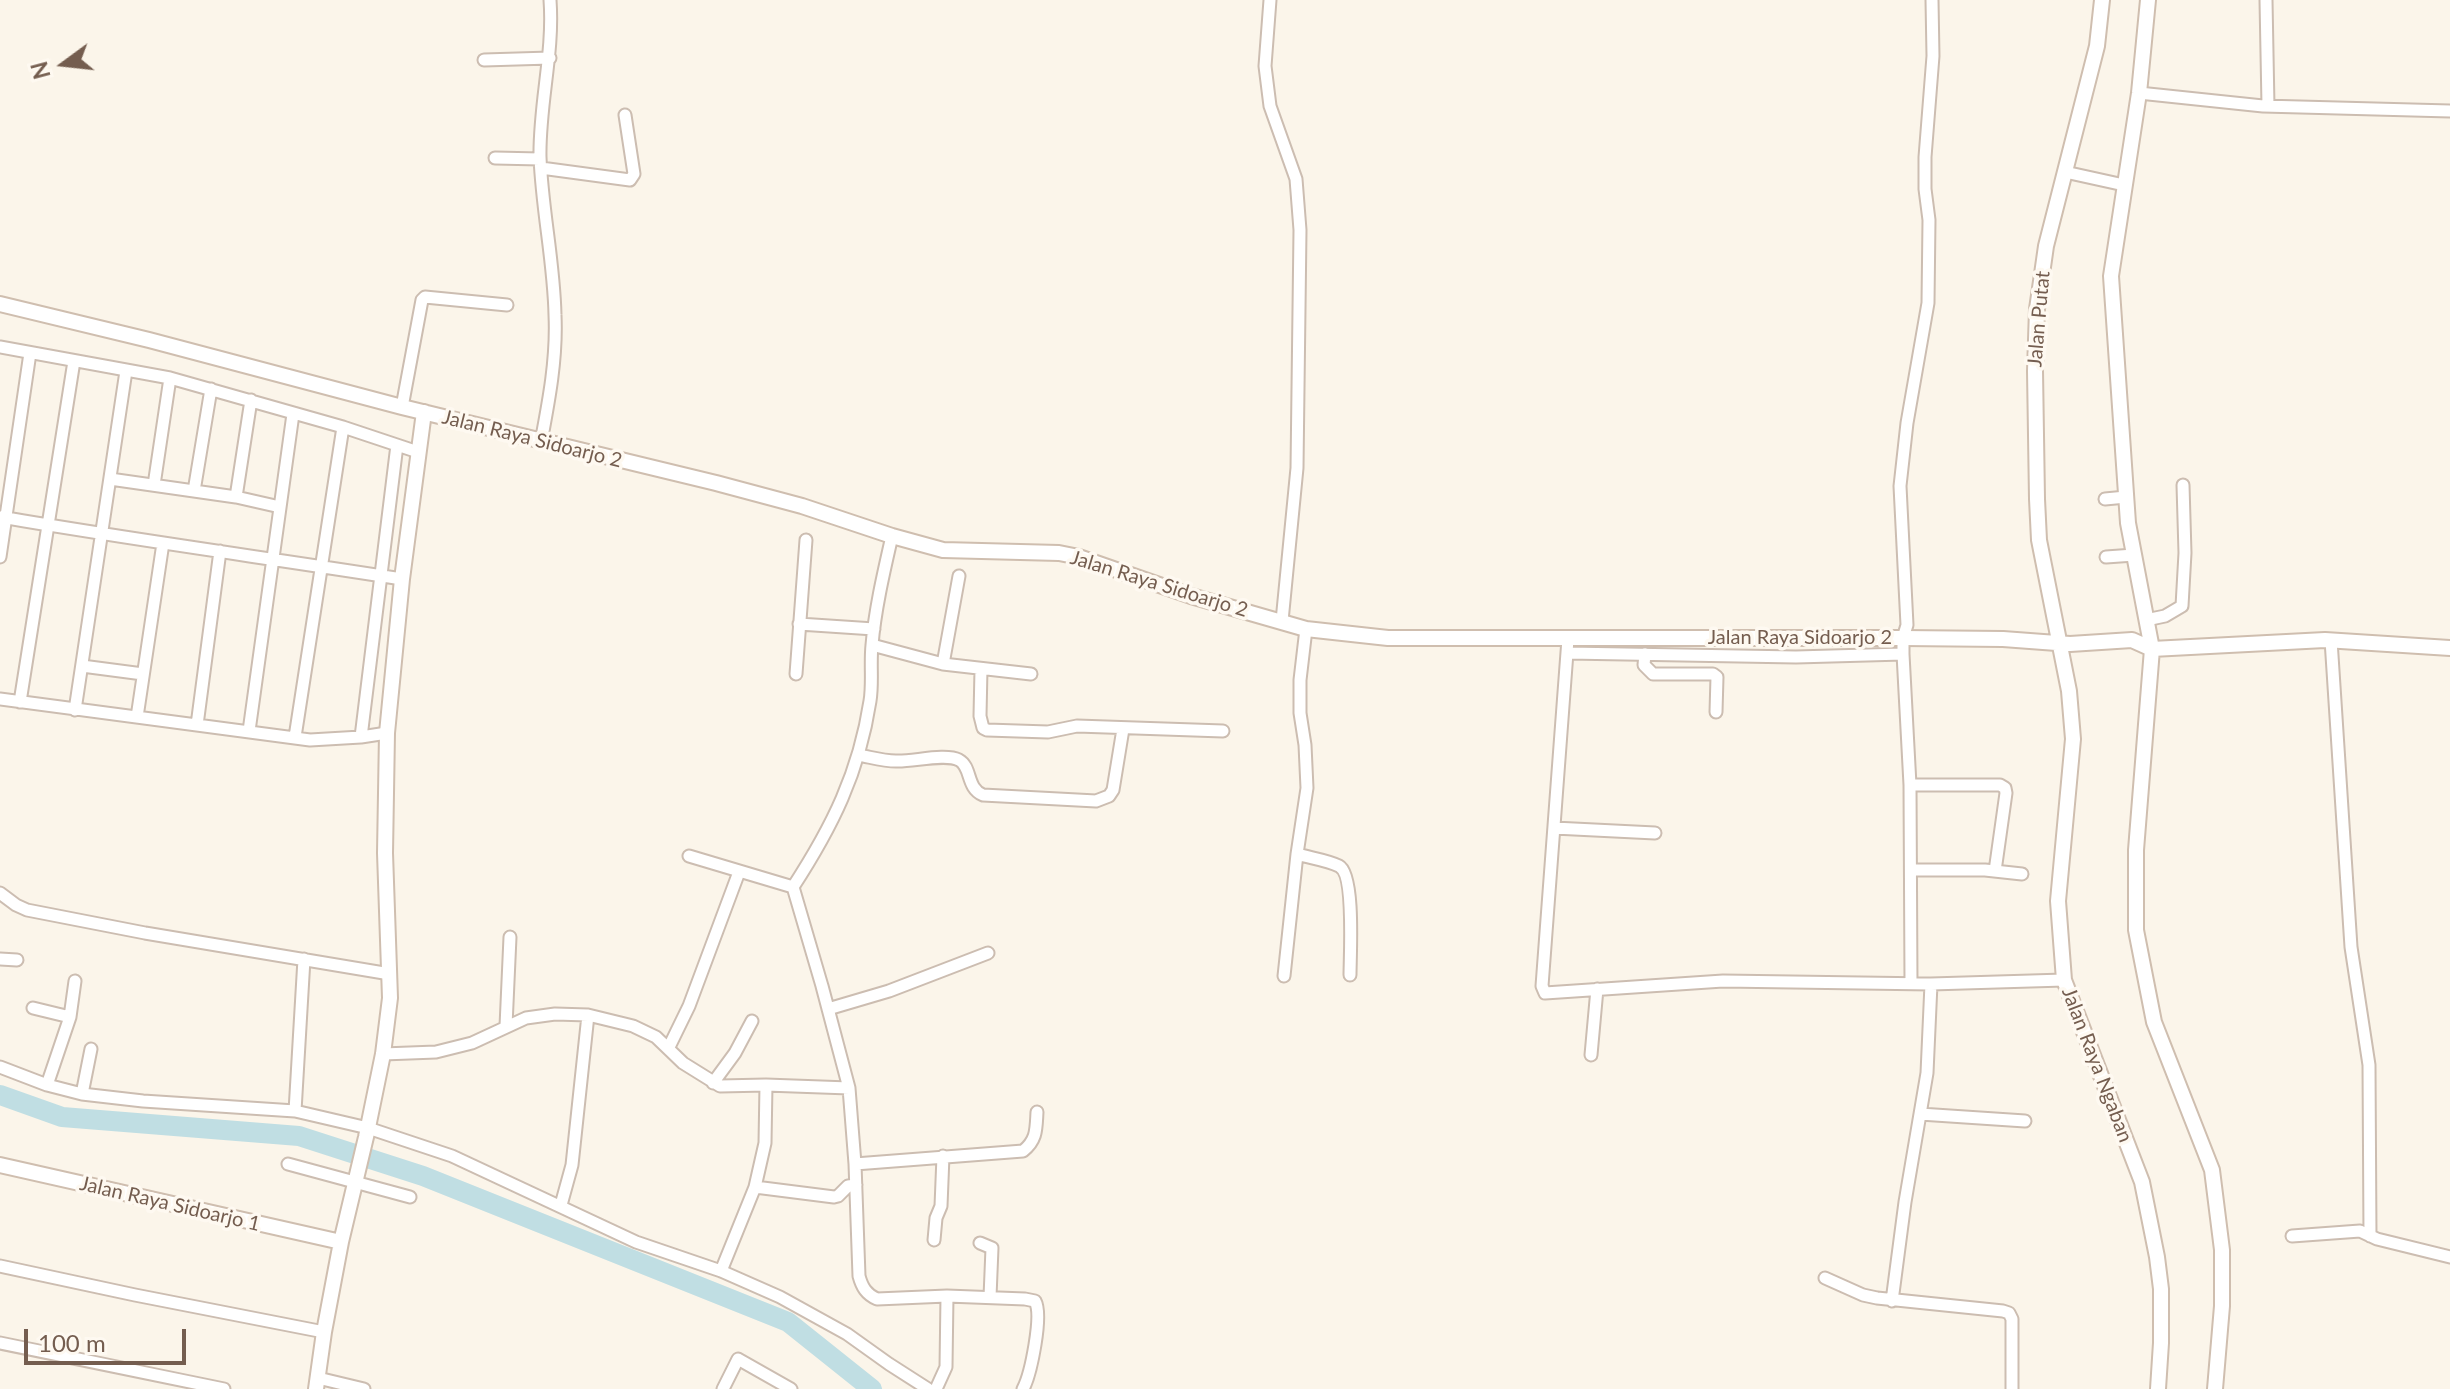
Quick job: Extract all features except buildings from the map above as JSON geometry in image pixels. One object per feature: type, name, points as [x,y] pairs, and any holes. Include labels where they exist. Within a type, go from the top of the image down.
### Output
[{"type":"street","points":[[541,442],[552,378],[556,318],[541,164],[541,120],[552,28],[550,0]]},
{"type":"street","points":[[1270,0],[1265,66],[1270,106],[1296,179],[1300,230],[1297,468],[1282,621]]},
{"type":"street","points":[[1911,983],[1910,785],[1903,646],[1907,625],[1900,486],[1907,423],[1928,303],[1929,220],[1925,157],[1933,56],[1932,0]]},
{"type":"street","name":"Jalan Putat","points":[[2071,643],[2039,540],[2035,371],[2037,309],[2046,246],[2071,174],[2097,46],[2102,0]]},
{"type":"street","points":[[2148,0],[2139,93],[2111,276],[2116,498],[2128,523],[2118,556],[2146,620],[2152,649],[2136,850],[2136,930],[2154,1022],[2212,1170],[2222,1250],[2222,1306],[2215,1389]]},
{"type":"street","points":[[2266,0],[2268,102]]},
{"type":"street","points":[[484,60],[550,58]]},
{"type":"street","points":[[2139,93],[2450,111]]},
{"type":"street","points":[[495,158],[630,180],[634,174],[625,115]]},
{"type":"street","points":[[2071,174],[2124,185]]},
{"type":"street","points":[[402,407],[425,297],[507,305]]},
{"type":"street","name":"Jalan Raya Sidoarjo 2","points":[[0,304],[402,407],[422,420],[541,442],[802,506],[891,543],[972,553],[1059,553],[1191,596],[1282,621],[1305,636],[1568,646],[1903,646],[2003,639],[2071,643],[2132,640],[2152,649],[2331,640],[2450,648]]},
{"type":"street","points":[[0,347],[170,378],[343,427],[418,452]]},
{"type":"street","points":[[0,557],[3,517],[30,353]]},
{"type":"street","points":[[20,702],[74,361]]},
{"type":"street","points":[[75,710],[126,371]]},
{"type":"street","points":[[154,485],[170,378]]},
{"type":"street","points":[[194,491],[211,389]]},
{"type":"street","points":[[236,497],[251,400]]},
{"type":"street","points":[[249,731],[293,414]]},
{"type":"street","points":[[364,1389],[317,1384],[341,1242],[383,1054],[390,998],[385,853],[387,733],[422,420]]},
{"type":"street","points":[[295,737],[343,427]]},
{"type":"street","points":[[361,737],[397,445]]},
{"type":"street","points":[[110,479],[236,497],[280,507]]},
{"type":"street","points":[[2146,620],[2165,616],[2182,606],[2185,553],[2183,485]]},
{"type":"street","points":[[3,517],[102,535],[402,579]]},
{"type":"street","points":[[796,674],[806,540]]},
{"type":"street","points":[[137,717],[163,543]]},
{"type":"street","points":[[891,543],[874,629],[870,699],[858,755],[850,782],[826,835],[793,887],[849,1088],[859,1276],[862,1287],[877,1299],[947,1296],[1035,1301],[1038,1306],[1033,1351],[1024,1387],[1038,1389]]},
{"type":"street","points":[[197,725],[220,551]]},
{"type":"street","points":[[943,664],[959,576]]},
{"type":"street","points":[[799,624],[874,629]]},
{"type":"street","points":[[1284,976],[1307,788],[1300,713],[1305,636]]},
{"type":"street","points":[[2331,640],[2351,947],[2369,1065],[2370,1236]]},
{"type":"street","name":"Jalan Raya Ngaban","points":[[2071,643],[2069,691],[2073,739],[2058,901],[2064,980],[2142,1182],[2161,1289],[2158,1389]]},
{"type":"street","points":[[872,645],[943,664],[1031,674]]},
{"type":"street","points":[[1903,646],[1796,657],[1645,654],[1568,646],[1542,986],[1547,994],[1723,981],[1931,984],[2064,980]]},
{"type":"street","points":[[1645,654],[1644,665],[1653,674],[1713,674],[1717,677],[1716,712]]},
{"type":"street","points":[[82,666],[143,674]]},
{"type":"street","points":[[981,669],[980,716],[983,728],[987,730],[1048,732],[1077,726],[1223,731]]},
{"type":"street","points":[[0,699],[310,740],[387,733]]},
{"type":"street","points":[[858,755],[896,761],[955,758],[964,765],[976,792],[983,795],[1096,801],[1109,796],[1113,790],[1123,729]]},
{"type":"street","points":[[1910,785],[2003,786],[2006,793],[1995,871]]},
{"type":"street","points":[[1554,828],[1655,833]]},
{"type":"street","points":[[1297,854],[1339,866],[1346,873],[1350,975]]},
{"type":"street","points":[[689,856],[793,887]]},
{"type":"street","points":[[1912,870],[2022,874]]},
{"type":"street","points":[[669,1047],[689,1006],[739,872]]},
{"type":"street","points":[[0,893],[27,910],[390,974]]},
{"type":"street","points":[[506,1026],[510,937]]},
{"type":"street","points":[[828,1009],[889,991],[988,953]]},
{"type":"street","points":[[0,959],[17,960]]},
{"type":"street","points":[[295,1111],[304,959]]},
{"type":"street","points":[[47,1085],[70,1017],[75,981]]},
{"type":"street","points":[[1892,1301],[1927,1073],[1931,984]]},
{"type":"street","points":[[1591,1055],[1597,989]]},
{"type":"street","points":[[33,1008],[70,1017]]},
{"type":"street","points":[[383,1054],[436,1052],[472,1043],[526,1018],[555,1014],[588,1015],[633,1026],[656,1037],[683,1063],[716,1085],[849,1088]]},
{"type":"street","points":[[561,1205],[572,1165],[588,1015]]},
{"type":"street","points":[[716,1085],[752,1021]]},
{"type":"street","points":[[82,1094],[91,1049]]},
{"type":"street","points":[[0,1067],[82,1094],[295,1111],[452,1156],[636,1242],[721,1271],[780,1297],[847,1334],[928,1389]]},
{"type":"street","points":[[721,1271],[755,1187],[765,1143],[766,1085]]},
{"type":"street","points":[[855,1164],[1023,1151],[1035,1137],[1037,1112]]},
{"type":"street","points":[[1920,1114],[2025,1121]]},
{"type":"street","points":[[934,1240],[936,1218],[941,1206],[943,1156]]},
{"type":"street","points":[[288,1164],[356,1179],[410,1197]]},
{"type":"street","name":"Jalan Raya Sidoarjo 1","points":[[0,1165],[341,1242]]},
{"type":"street","points":[[755,1187],[834,1197],[848,1186],[856,1185]]},
{"type":"street","points":[[2292,1236],[2355,1231],[2450,1257]]},
{"type":"street","points":[[980,1243],[992,1248],[990,1297]]},
{"type":"street","points":[[0,1266],[324,1332]]},
{"type":"street","points":[[1825,1278],[1863,1295],[1892,1301],[2009,1313],[2012,1319],[2012,1389]]},
{"type":"street","points":[[936,1389],[946,1367],[947,1296]]},
{"type":"street","points":[[0,1343],[224,1389]]},
{"type":"street","points":[[723,1389],[738,1359],[791,1389]]},
{"type":"waterway","points":[[0,1095],[62,1117],[299,1136],[423,1176],[788,1322],[872,1389]]}]
